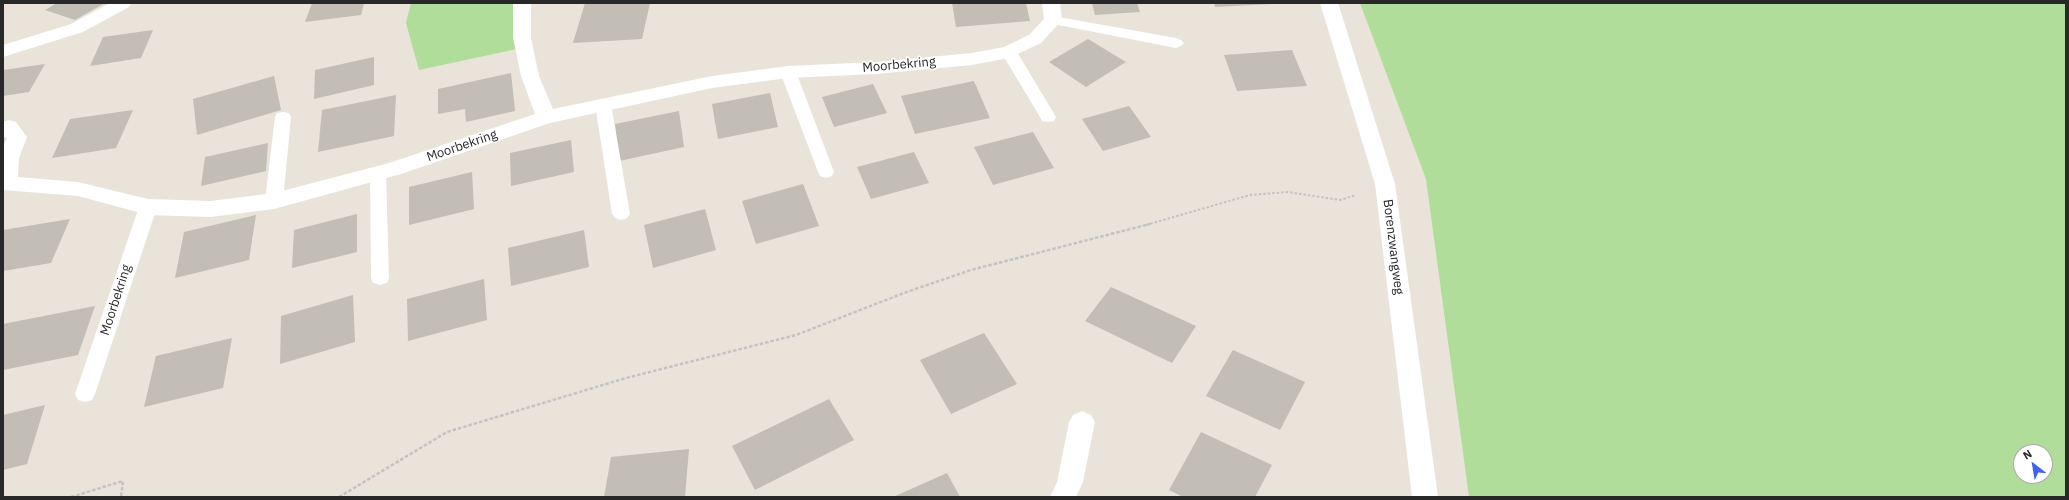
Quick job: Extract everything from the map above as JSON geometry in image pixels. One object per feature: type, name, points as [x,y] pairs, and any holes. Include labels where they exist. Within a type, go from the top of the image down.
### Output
[{"type":"street","points":[[3,51],[77,28],[123,3]]},
{"type":"street","points":[[522,3],[522,38],[530,76],[546,117]]},
{"type":"street","name":"Borenzwangweg","points":[[1329,3],[1385,184],[1425,497]]},
{"type":"street","name":"Moorbekring","points":[[3,129],[9,128],[17,137],[8,158],[5,182],[78,189],[148,207],[211,209],[274,201],[378,174],[546,117],[712,82],[788,72],[876,68],[965,60],[1009,52],[1035,39],[1052,12]]},
{"type":"street","points":[[1063,497],[1070,482],[1082,422]]},
{"type":"lane","name":"Moorbekring","points":[[1052,12],[1176,43]]},
{"type":"lane","points":[[1009,52],[1048,117]]},
{"type":"lane","points":[[788,72],[826,172]]},
{"type":"lane","points":[[603,104],[621,214]]},
{"type":"lane","points":[[274,201],[283,117]]},
{"type":"lane","points":[[378,174],[380,278]]},
{"type":"lane","name":"Moorbekring","points":[[85,394],[148,207]]},
{"type":"path","points":[[339,497],[447,432],[626,378],[796,335],[904,293],[971,270],[1141,227],[1250,195],[1288,192],[1340,200],[1385,184]]},
{"type":"path","points":[[71,497],[123,481],[121,497]]},
{"type":"green space","points":[[411,3],[516,3],[517,49],[419,70],[406,23]]},
{"type":"green space","points":[[1360,3],[2066,3],[2066,497],[1469,497],[1426,179]]},
{"type":"building","points":[[57,3],[105,3],[75,20],[45,10]]},
{"type":"building","points":[[312,3],[364,3],[361,15],[305,22]]},
{"type":"building","points":[[585,3],[650,3],[642,39],[573,43]]},
{"type":"building","points":[[952,3],[1026,3],[1030,21],[956,27]]},
{"type":"building","points":[[1092,3],[1137,3],[1140,12],[1095,15]]},
{"type":"building","points":[[1214,3],[1272,3],[1272,4],[1215,7]]},
{"type":"building","points":[[153,30],[141,58],[90,66],[103,37]]},
{"type":"building","points":[[1088,39],[1126,62],[1086,87],[1049,62]]},
{"type":"building","points":[[1292,50],[1307,86],[1237,91],[1224,55]]},
{"type":"building","points":[[374,57],[374,85],[314,99],[315,70]]},
{"type":"building","points":[[45,64],[29,92],[3,96],[3,70]]},
{"type":"building","points":[[511,73],[515,111],[466,122],[465,109],[438,114],[438,89]]},
{"type":"building","points":[[274,76],[281,110],[197,135],[193,99]]},
{"type":"building","points":[[974,81],[990,118],[915,134],[901,96]]},
{"type":"building","points":[[873,84],[887,113],[834,127],[822,97]]},
{"type":"building","points":[[770,93],[778,127],[718,139],[712,104]]},
{"type":"building","points":[[396,95],[394,136],[318,152],[322,110]]},
{"type":"building","points":[[1129,106],[1151,137],[1103,151],[1082,119]]},
{"type":"building","points":[[133,110],[116,148],[52,158],[70,119]]},
{"type":"building","points":[[679,111],[684,147],[619,161],[615,124]]},
{"type":"building","points":[[1033,132],[1054,168],[993,185],[974,147]]},
{"type":"building","points":[[571,140],[574,172],[511,186],[510,153]]},
{"type":"building","points":[[268,143],[266,171],[201,186],[205,157]]},
{"type":"building","points":[[914,152],[929,183],[871,199],[857,167]]},
{"type":"building","points":[[472,172],[474,209],[409,225],[409,187]]},
{"type":"building","points":[[803,184],[819,226],[756,244],[742,201]]},
{"type":"building","points":[[705,209],[716,250],[653,268],[644,225]]},
{"type":"building","points":[[357,214],[357,252],[292,268],[294,230]]},
{"type":"building","points":[[256,215],[249,260],[175,278],[184,232]]},
{"type":"building","points":[[70,219],[51,263],[3,271],[3,230]]},
{"type":"building","points":[[584,230],[589,267],[511,286],[508,248]]},
{"type":"building","points":[[484,279],[487,320],[408,341],[407,299]]},
{"type":"building","points":[[1111,287],[1196,326],[1172,363],[1085,321]]},
{"type":"building","points":[[353,295],[355,342],[280,364],[281,316]]},
{"type":"building","points":[[95,306],[78,355],[3,370],[3,324]]},
{"type":"building","points":[[984,333],[1017,384],[951,414],[920,360]]},
{"type":"building","points":[[232,338],[223,388],[144,407],[156,356]]},
{"type":"building","points":[[1233,350],[1305,382],[1280,430],[1206,396]]},
{"type":"building","points":[[829,399],[854,440],[755,490],[732,446]]},
{"type":"building","points":[[45,405],[27,464],[3,470],[3,415]]},
{"type":"building","points":[[1201,432],[1272,465],[1255,497],[1183,497],[1169,490]]},
{"type":"building","points":[[689,449],[685,497],[604,497],[611,457]]},
{"type":"building","points":[[947,473],[960,497],[893,497]]}]
